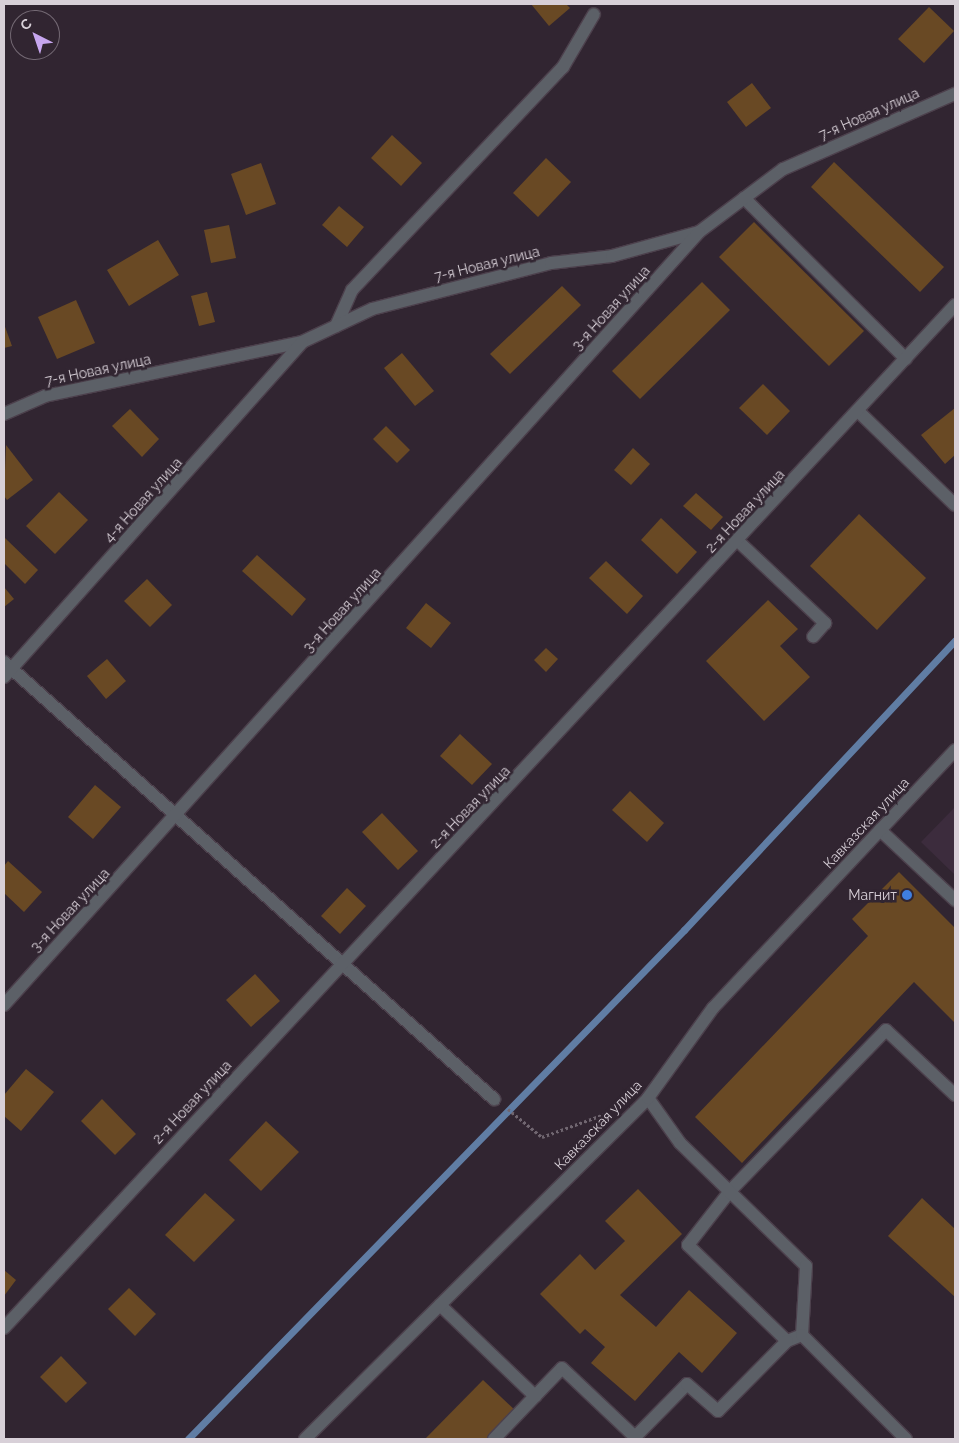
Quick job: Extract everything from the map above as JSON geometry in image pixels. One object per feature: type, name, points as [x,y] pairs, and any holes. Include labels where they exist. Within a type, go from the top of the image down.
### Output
[{"type":"street","points":[[336,326],[352,290],[563,67],[594,14]]},
{"type":"street","name":"7-я Новая улица","points":[[4,414],[45,396],[302,342],[390,304],[698,232],[783,168],[955,94]]},
{"type":"street","points":[[744,198],[906,359]]},
{"type":"street","name":"3-я Новая улица","points":[[4,1005],[176,818],[698,232]]},
{"type":"street","name":"2-я Новая улица","points":[[4,1328],[343,961],[738,541],[955,305]]},
{"type":"street","name":"4-я Новая улица","points":[[7,669],[302,342]]},
{"type":"street","points":[[858,411],[955,505]]},
{"type":"street","points":[[738,541],[825,623],[813,637]]},
{"type":"street","points":[[7,669],[176,818],[343,961],[494,1099]]},
{"type":"street","name":"Кавказская улица","points":[[306,1439],[648,1098],[713,1008],[955,750]]},
{"type":"street","points":[[880,830],[955,900]]},
{"type":"street","points":[[787,1341],[688,1245],[730,1192],[886,1030],[955,1095]]},
{"type":"street","points":[[648,1098],[680,1143],[806,1266],[802,1335],[906,1439]]},
{"type":"street","points":[[440,1305],[535,1396]]},
{"type":"street","points":[[494,1439],[562,1368],[635,1437],[687,1384],[718,1411],[787,1341],[802,1335]]},
{"type":"path","points":[[494,1099],[542,1137],[612,1111]]},
{"type":"shaded area","points":[[955,807],[955,875],[921,842]]},
{"type":"building","points":[[531,4],[566,4],[570,8],[549,26]]},
{"type":"building","points":[[929,7],[954,31],[924,63],[898,39]]},
{"type":"building","points":[[752,83],[771,108],[746,127],[727,102]]},
{"type":"building","points":[[392,135],[422,163],[401,186],[371,158]]},
{"type":"building","points":[[546,158],[571,182],[538,217],[513,193]]},
{"type":"building","points":[[834,162],[944,267],[920,292],[811,187]]},
{"type":"building","points":[[261,163],[276,204],[246,215],[231,174]]},
{"type":"building","points":[[339,206],[364,227],[347,247],[322,225]]},
{"type":"building","points":[[754,222],[864,331],[829,366],[719,257]]},
{"type":"building","points":[[229,225],[236,258],[211,263],[204,230]]},
{"type":"building","points":[[158,240],[179,275],[129,306],[107,270]]},
{"type":"building","points":[[702,282],[730,310],[640,399],[612,371]]},
{"type":"building","points":[[562,286],[581,305],[510,374],[490,354]]},
{"type":"building","points":[[207,292],[215,322],[199,326],[191,296]]},
{"type":"building","points":[[76,300],[95,343],[57,359],[38,317]]},
{"type":"building","points":[[4,324],[12,346],[4,348]]},
{"type":"building","points":[[402,353],[434,391],[415,406],[384,368]]},
{"type":"building","points":[[763,384],[790,411],[767,435],[739,408]]},
{"type":"building","points":[[955,408],[955,455],[945,464],[921,435]]},
{"type":"building","points":[[130,409],[159,439],[142,457],[112,426]]},
{"type":"building","points":[[386,426],[410,450],[397,463],[373,439]]},
{"type":"building","points":[[6,445],[33,480],[7,500],[4,496]]},
{"type":"building","points":[[633,448],[650,464],[631,485],[614,470]]},
{"type":"building","points":[[59,492],[88,520],[55,554],[26,526]]},
{"type":"building","points":[[696,493],[723,517],[711,530],[683,506]]},
{"type":"building","points":[[859,514],[926,578],[877,630],[810,566]]},
{"type":"building","points":[[661,518],[697,552],[677,574],[641,540]]},
{"type":"building","points":[[4,537],[38,570],[25,584],[4,563]]},
{"type":"building","points":[[257,555],[306,599],[292,616],[242,571]]},
{"type":"building","points":[[606,561],[643,596],[627,614],[589,578]]},
{"type":"building","points":[[147,579],[172,605],[150,627],[124,601]]},
{"type":"building","points":[[4,587],[14,599],[4,607]]},
{"type":"building","points":[[768,600],[798,629],[780,646],[810,677],[764,721],[706,661]]},
{"type":"building","points":[[426,603],[451,623],[431,648],[406,628]]},
{"type":"building","points":[[546,648],[558,659],[546,672],[534,660]]},
{"type":"building","points":[[107,659],[126,681],[106,699],[87,676]]},
{"type":"building","points":[[460,734],[492,764],[472,785],[440,756]]},
{"type":"building","points":[[95,785],[121,807],[93,839],[68,817]]},
{"type":"building","points":[[630,791],[664,823],[647,842],[612,810]]},
{"type":"building","points":[[382,813],[418,851],[398,870],[362,832]]},
{"type":"building","points":[[8,861],[42,892],[24,912],[4,893],[4,866]]},
{"type":"building","points":[[899,872],[955,928],[955,1023],[914,982],[742,1163],[695,1117],[868,936],[852,919]]},
{"type":"building","points":[[347,888],[366,906],[340,934],[321,916]]},
{"type":"building","points":[[255,974],[280,1001],[251,1027],[226,1000]]},
{"type":"building","points":[[26,1069],[54,1092],[21,1131],[4,1116],[4,1095]]},
{"type":"building","points":[[102,1099],[136,1134],[115,1155],[81,1121]]},
{"type":"building","points":[[266,1121],[299,1152],[261,1191],[229,1160]]},
{"type":"building","points":[[638,1189],[682,1234],[620,1295],[656,1327],[689,1290],[737,1333],[702,1373],[679,1352],[635,1401],[591,1363],[605,1347],[585,1329],[580,1334],[540,1294],[580,1254],[595,1270],[625,1241],[605,1221]]},
{"type":"building","points":[[205,1193],[235,1220],[194,1262],[165,1235]]},
{"type":"building","points":[[922,1198],[955,1229],[955,1297],[888,1236]]},
{"type":"building","points":[[4,1270],[16,1280],[4,1296]]},
{"type":"building","points":[[129,1288],[156,1314],[135,1336],[108,1309]]},
{"type":"building","points":[[61,1356],[87,1383],[66,1403],[40,1377]]},
{"type":"building","points":[[483,1380],[519,1414],[495,1439],[425,1439]]},
{"type":"waterway","points":[[188,1439],[684,930],[955,640]]},
{"type":"place","name":"Магнит","points":[[907,895]]}]
